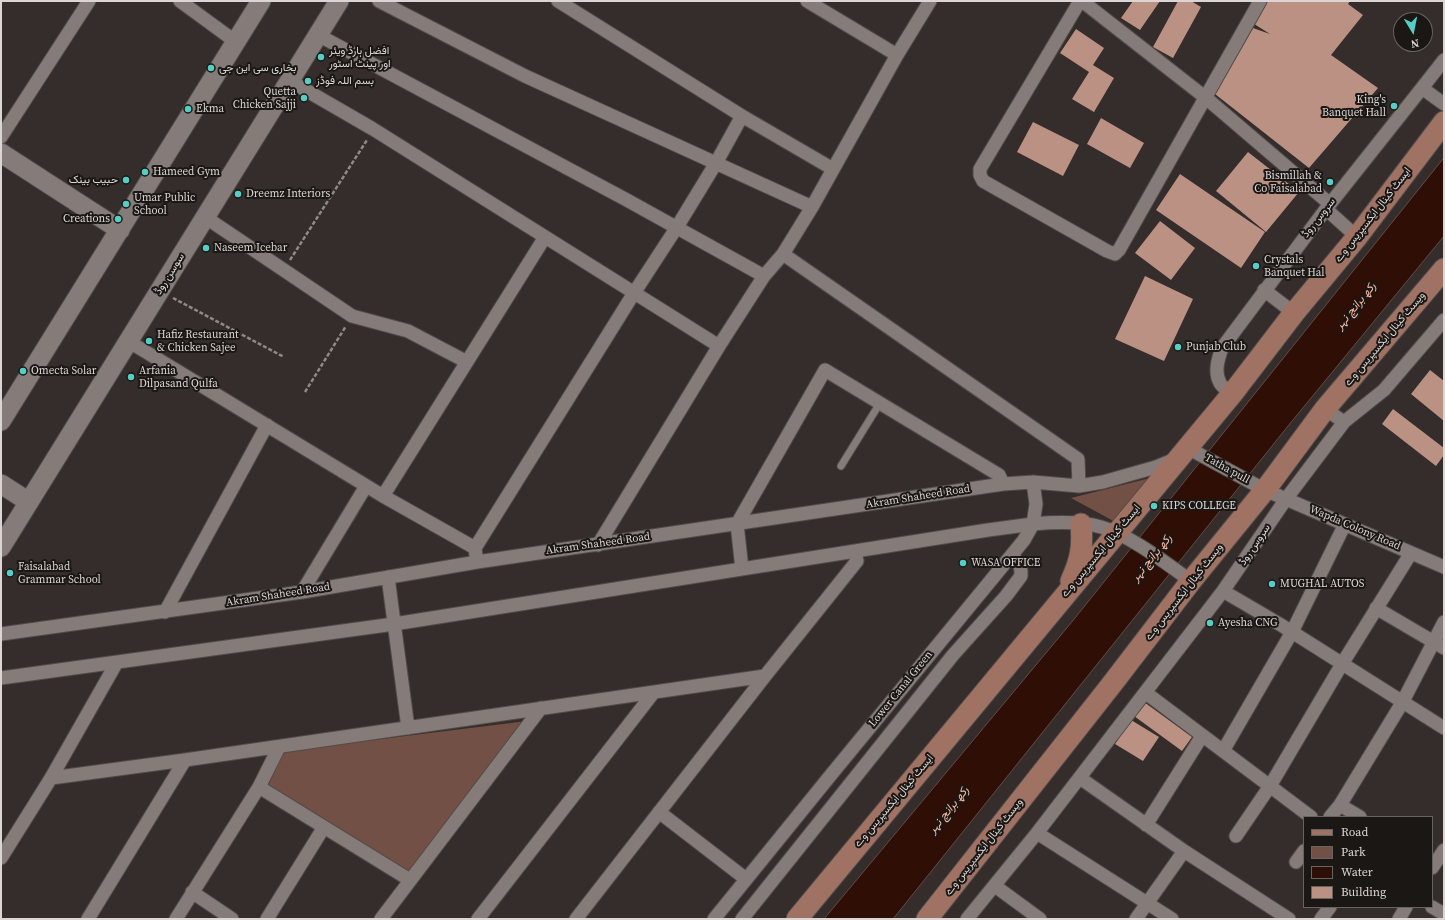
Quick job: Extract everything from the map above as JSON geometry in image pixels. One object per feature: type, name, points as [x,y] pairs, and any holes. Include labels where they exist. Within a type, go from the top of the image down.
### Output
[{"type":"main road","name":"ایسٹ کینال ایکسپریس وے","points":[[797,919],[1045,619],[1123,536],[1193,450],[1232,394],[1294,313],[1357,237],[1444,122]]},
{"type":"main road","name":"ویسٹ کینال ایکسپریس وے","points":[[927,919],[1108,690],[1187,578],[1259,486],[1444,269]]},
{"type":"main road","points":[[1045,619],[1068,590],[1078,566],[1082,543],[1081,524]]},
{"type":"street","points":[[1,137],[89,1]]},
{"type":"street","points":[[180,1],[236,42]]},
{"type":"street","points":[[1,421],[261,1]]},
{"type":"street","name":"سوسن روڈ","points":[[1,547],[339,1]]},
{"type":"street","points":[[379,1],[525,76],[812,207]]},
{"type":"street","points":[[558,1],[742,116],[833,168]]},
{"type":"street","points":[[807,1],[897,56]]},
{"type":"street","points":[[598,545],[719,346],[764,276],[784,254],[930,1]]},
{"type":"street","points":[[1260,1],[1206,98],[1119,250],[1115,254],[1107,252],[983,181],[980,175],[980,169],[1081,1],[1206,98],[1328,206],[1357,237]]},
{"type":"street","points":[[318,35],[677,227],[764,276]]},
{"type":"street","name":"سروس روڈ","points":[[1232,394],[1220,383],[1217,370],[1218,359],[1222,348],[1328,206],[1444,60]]},
{"type":"street","points":[[290,81],[373,129],[719,346]]},
{"type":"street","points":[[1422,88],[1444,104]]},
{"type":"street","points":[[477,562],[475,548],[634,293],[677,227],[716,163],[742,116]]},
{"type":"street","points":[[1,153],[120,230]]},
{"type":"street","points":[[205,217],[352,316],[408,331],[467,362]]},
{"type":"street","points":[[383,496],[545,237]]},
{"type":"street","points":[[784,254],[1078,459],[1079,486]]},
{"type":"street","points":[[1264,290],[1294,313]]},
{"type":"street","points":[[1325,409],[1344,422],[1384,390],[1444,320]]},
{"type":"street","points":[[128,341],[366,486],[475,548]]},
{"type":"street","points":[[742,569],[737,524],[825,370],[999,475],[1003,484]]},
{"type":"street","name":"سروس روڈ","points":[[966,919],[995,886],[1146,693],[1223,591],[1286,499],[1344,422]]},
{"type":"street","points":[[165,612],[266,425]]},
{"type":"street","name":"Akram Shaheed Road","points":[[1,634],[302,592],[388,576],[477,562],[1003,484],[1033,482],[1079,486],[1103,482],[1156,467],[1193,450]]},
{"type":"street","name":"Tatha pull","points":[[1193,450],[1259,486]]},
{"type":"street","points":[[1033,482],[1036,504],[1033,524]]},
{"type":"street","points":[[1,484],[29,502]]},
{"type":"street","points":[[302,592],[366,486]]},
{"type":"street","name":"Wapda Colony Road","points":[[1259,486],[1444,567]]},
{"type":"street","points":[[1,678],[394,624],[980,531],[1033,524],[1060,523],[1101,527],[1123,536],[1187,578]]},
{"type":"street","name":"Lower Canal Green","points":[[714,919],[1024,540],[1033,524]]},
{"type":"street","points":[[1223,751],[1292,632],[1345,524]]},
{"type":"street","points":[[576,919],[765,676],[857,561],[855,552]]},
{"type":"street","points":[[1236,836],[1270,786],[1342,664],[1411,553]]},
{"type":"street","points":[[742,919],[954,655],[1006,596],[1021,576],[1020,566],[1011,556]]},
{"type":"street","points":[[388,576],[408,728]]},
{"type":"street","points":[[1223,591],[1292,632],[1402,703],[1444,728]]},
{"type":"street","points":[[1376,608],[1439,645]]},
{"type":"street","points":[[1331,816],[1340,806],[1439,645],[1444,622]]},
{"type":"street","points":[[1,858],[50,778],[117,662]]},
{"type":"street","points":[[50,778],[185,760],[765,676]]},
{"type":"street","points":[[478,919],[654,692]]},
{"type":"street","points":[[1146,693],[1310,816]]},
{"type":"street","points":[[381,919],[541,708]]},
{"type":"street","points":[[1146,825],[1202,736]]},
{"type":"street","points":[[176,919],[259,787],[279,746]]},
{"type":"street","points":[[88,919],[185,760]]},
{"type":"street","points":[[1080,778],[1184,851],[1289,919]]},
{"type":"street","points":[[259,787],[410,880]]},
{"type":"street","points":[[1340,806],[1358,816]]},
{"type":"street","points":[[659,812],[746,879]]},
{"type":"street","points":[[267,919],[324,827]]},
{"type":"street","points":[[1037,833],[1172,919]]},
{"type":"street","points":[[1136,919],[1184,851]]},
{"type":"street","points":[[1296,862],[1303,852]]},
{"type":"street","points":[[995,886],[1040,919]]},
{"type":"street","points":[[192,892],[232,919]]},
{"type":"street","points":[[1322,919],[1329,908]]},
{"type":"street","points":[[1399,919],[1405,908]]},
{"type":"street","points":[[1433,908],[1444,914]]},
{"type":"lane","points":[[841,466],[880,403]]},
{"type":"path","points":[[284,269],[373,129]]},
{"type":"path","points":[[160,291],[284,357]]},
{"type":"path","points":[[305,392],[352,316]]},
{"type":"green space","points":[[1154,477],[1119,524],[1071,498]]},
{"type":"green space","points":[[527,721],[409,874],[267,788],[284,751]]},
{"type":"water","name":"رکھ برانچ نہر","points":[[1444,158],[1444,236],[1288,426],[893,919],[824,919],[1071,623]]},
{"type":"building","points":[[1133,1],[1160,1],[1140,30],[1121,18]]},
{"type":"building","points":[[1178,1],[1191,1],[1201,7],[1173,58],[1153,47]]},
{"type":"building","points":[[1263,1],[1350,1],[1348,4],[1363,15],[1331,55],[1378,88],[1309,168],[1215,94],[1253,28],[1270,34],[1251,22]]},
{"type":"building","points":[[1076,29],[1104,48],[1093,65],[1114,78],[1094,112],[1072,99],[1089,72],[1060,53]]},
{"type":"building","points":[[1101,118],[1144,143],[1130,168],[1087,144]]},
{"type":"building","points":[[1033,122],[1079,145],[1063,176],[1017,152]]},
{"type":"building","points":[[1248,152],[1299,192],[1266,232],[1216,191]]},
{"type":"building","points":[[1180,174],[1265,232],[1241,268],[1156,210]]},
{"type":"building","points":[[1160,221],[1195,248],[1171,280],[1135,253]]},
{"type":"building","points":[[1145,276],[1193,299],[1164,361],[1115,339]]},
{"type":"building","points":[[1430,370],[1444,381],[1444,421],[1411,394]]},
{"type":"building","points":[[1393,409],[1444,448],[1444,455],[1436,466],[1382,424]]},
{"type":"building","points":[[1144,702],[1192,737],[1182,751],[1134,716]]},
{"type":"building","points":[[1131,720],[1159,737],[1143,761],[1115,744]]},
{"type":"place","name":"افضل ہارڈ ویئر اور پینٹ اسٹور","points":[[321,57]]},
{"type":"place","name":"بخاری سی این جی","points":[[211,68]]},
{"type":"place","name":"بسم اللہ فوڈز","points":[[308,81]]},
{"type":"place","name":"Quetta Chicken Sajji","points":[[304,98]]},
{"type":"place","name":"King's Banquet Hall","points":[[1394,106]]},
{"type":"place","name":"Ekma","points":[[188,109]]},
{"type":"place","name":"Hameed Gym","points":[[145,172]]},
{"type":"place","name":"حبیب بینک","points":[[126,180]]},
{"type":"place","name":"Bismillah & Co Faisalabad","points":[[1330,182]]},
{"type":"place","name":"Dreemz Interiors","points":[[238,194]]},
{"type":"place","name":"Umar Public School","points":[[126,204]]},
{"type":"place","name":"Creations","points":[[118,219]]},
{"type":"place","name":"Naseem Icebar","points":[[206,248]]},
{"type":"place","name":"Crystals Banquet Hal","points":[[1256,266]]},
{"type":"place","name":"Hafiz Restaurant & Chicken Sajee","points":[[149,341]]},
{"type":"place","name":"Punjab Club","points":[[1178,347]]},
{"type":"place","name":"Omecta Solar","points":[[23,371]]},
{"type":"place","name":"Arfania Dilpasand Qulfa","points":[[131,377]]},
{"type":"place","name":"KIPS COLLEGE","points":[[1154,506]]},
{"type":"place","name":"WASA OFFICE","points":[[963,563]]},
{"type":"place","name":"Faisalabad Grammar School","points":[[10,573]]},
{"type":"place","name":"MUGHAL AUTOS","points":[[1272,584]]},
{"type":"place","name":"Ayesha CNG","points":[[1210,623]]}]
